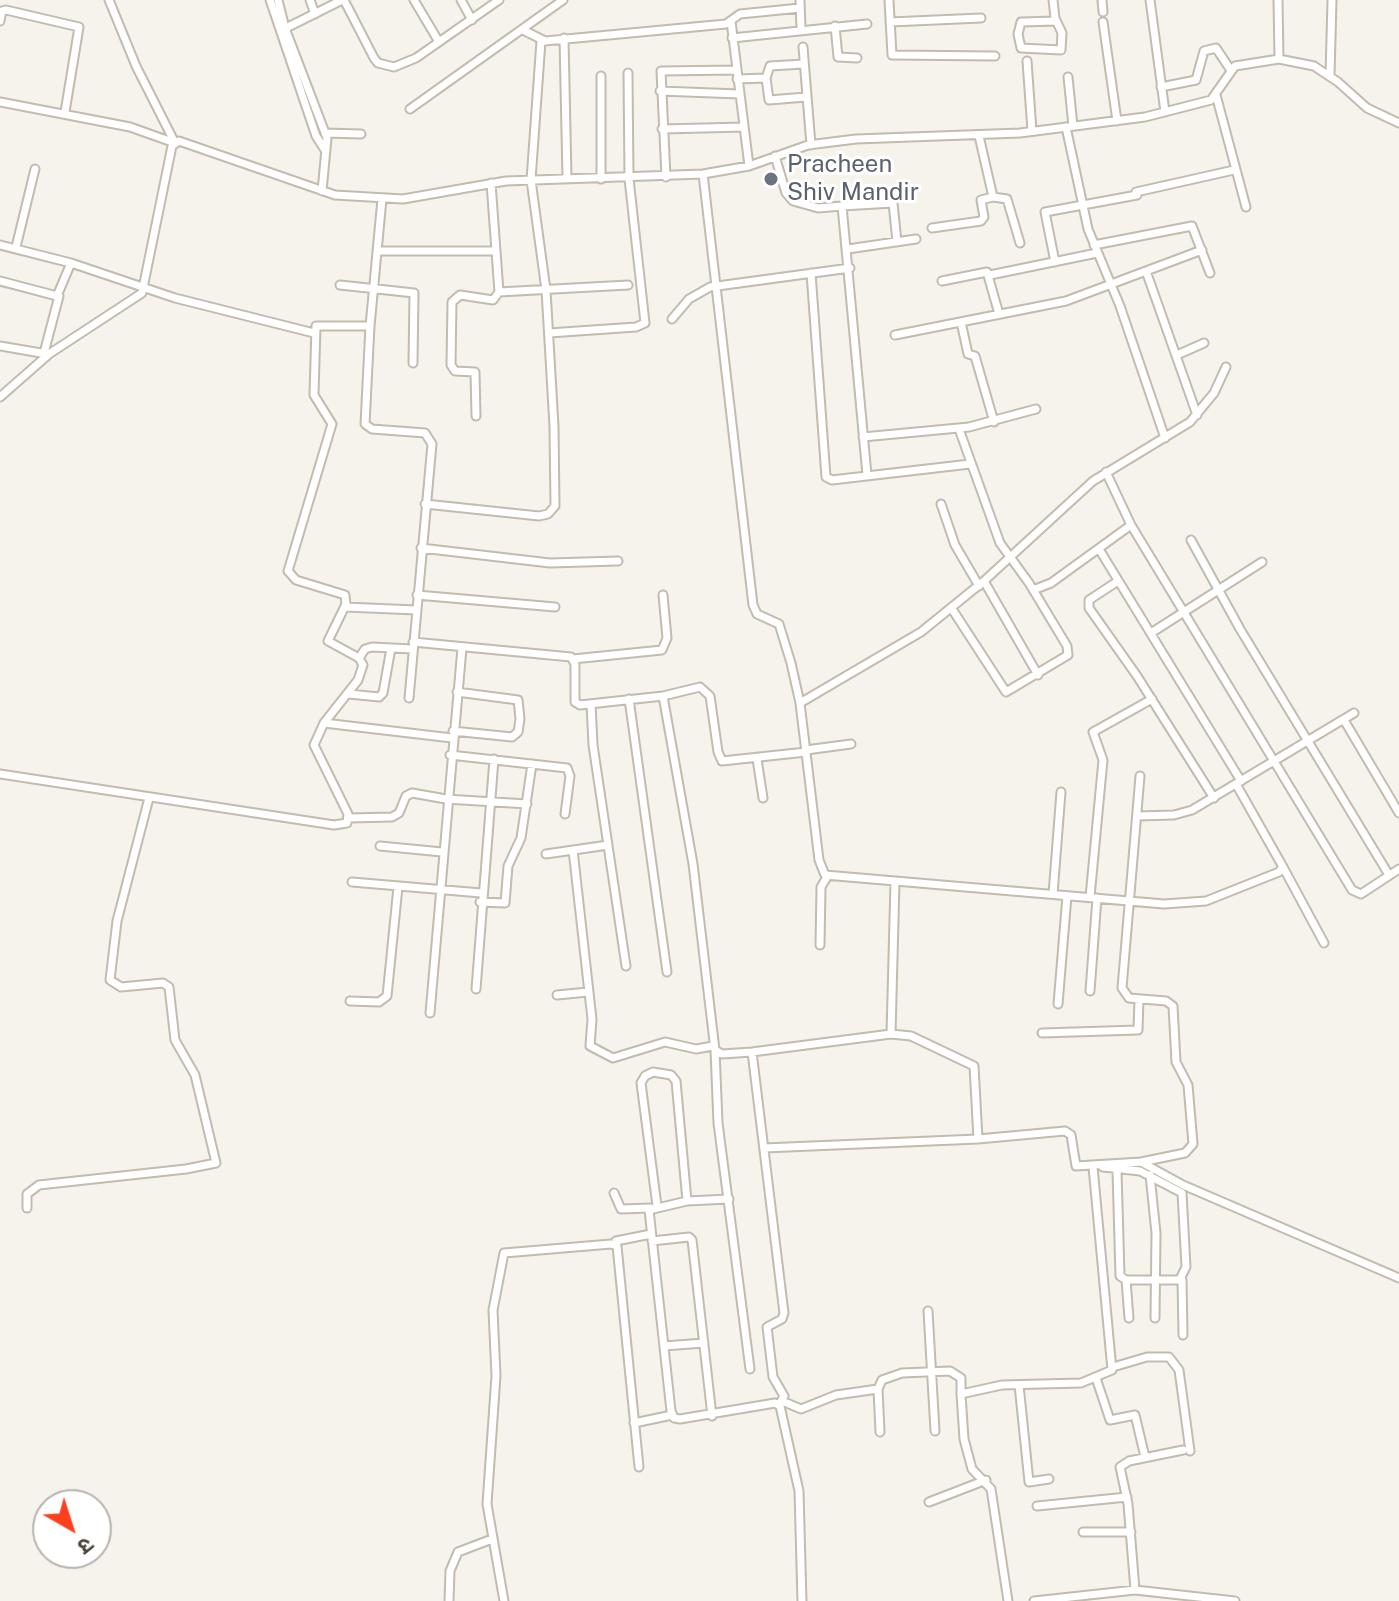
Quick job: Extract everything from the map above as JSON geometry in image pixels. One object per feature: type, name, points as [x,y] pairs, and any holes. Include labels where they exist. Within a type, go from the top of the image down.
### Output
[{"type":"street","points":[[0,397],[47,354],[139,296],[144,288],[175,143],[136,66],[109,0]]},
{"type":"street","points":[[270,0],[325,150]]},
{"type":"street","points":[[278,0],[281,30],[325,133],[322,191]]},
{"type":"street","points":[[310,0],[315,14]]},
{"type":"street","points":[[281,30],[343,0],[378,63],[399,67],[499,0]]},
{"type":"street","points":[[414,0],[439,42]]},
{"type":"street","points":[[461,0],[472,20]]},
{"type":"street","points":[[410,109],[563,0]]},
{"type":"street","points":[[889,0],[892,55],[995,56]]},
{"type":"street","points":[[1053,0],[1056,21],[1062,33],[1061,50],[1021,48],[1018,34],[1021,22],[1056,21]]},
{"type":"street","points":[[1102,0],[1103,12]]},
{"type":"street","points":[[1150,0],[1165,112]]},
{"type":"street","points":[[1278,0],[1279,59]]},
{"type":"street","points":[[1330,76],[1332,0]]},
{"type":"street","points":[[523,30],[541,41],[731,21],[740,14],[800,4],[801,29]]},
{"type":"street","points":[[0,21],[2,11],[6,10],[80,28],[65,112]]},
{"type":"street","points":[[890,22],[981,18]]},
{"type":"street","points":[[731,21],[749,166]]},
{"type":"street","points":[[1103,22],[1117,121]]},
{"type":"street","points":[[732,38],[867,24]]},
{"type":"street","points":[[835,26],[838,57],[857,58]]},
{"type":"street","points":[[564,38],[567,179]]},
{"type":"street","points":[[425,504],[539,516],[552,511],[555,465],[549,333],[531,180],[541,41]]},
{"type":"street","points":[[803,47],[811,145]]},
{"type":"street","points":[[1161,87],[1196,80],[1204,51],[1216,48],[1230,69]]},
{"type":"street","points":[[1230,69],[1279,59],[1303,62],[1330,76],[1367,108],[1399,123]]},
{"type":"street","points":[[1027,61],[1032,131]]},
{"type":"street","points":[[804,64],[770,66],[766,78],[769,100],[806,97]]},
{"type":"street","points":[[0,102],[65,112],[130,127],[288,176],[322,191],[382,199],[423,196],[491,183],[703,174],[749,166],[811,145],[856,139],[979,136],[1117,121],[1203,104],[1216,95],[1230,69]]},
{"type":"street","points":[[666,177],[660,91],[663,70],[766,78]]},
{"type":"street","points":[[549,333],[636,327],[645,323],[629,179],[628,73]]},
{"type":"street","points":[[601,76],[601,179]]},
{"type":"street","points":[[1068,77],[1069,127],[1095,249],[1112,284],[1165,438]]},
{"type":"street","points":[[660,91],[739,94]]},
{"type":"street","points":[[1216,95],[1246,207]]},
{"type":"street","points":[[662,129],[744,127]]},
{"type":"street","points":[[325,133],[361,134]]},
{"type":"street","points":[[979,136],[993,197]]},
{"type":"street","points":[[775,156],[786,193],[793,201],[818,208],[893,203],[897,242]]},
{"type":"street","points":[[16,247],[35,169]]},
{"type":"street","points":[[1055,262],[1045,212],[1234,170]]},
{"type":"street","points":[[703,174],[753,605],[757,614],[775,620],[781,628],[800,703],[820,868],[827,877],[1164,904],[1206,901],[1279,872],[1283,867]]},
{"type":"street","points":[[476,416],[475,372],[455,371],[451,365],[453,299],[460,295],[493,300],[499,292],[491,183]]},
{"type":"street","points":[[932,228],[981,221],[984,217],[981,200],[993,197],[1007,199],[1020,243]]},
{"type":"street","points":[[382,199],[365,424],[372,429],[429,435],[432,444],[409,698]]},
{"type":"street","points":[[842,206],[867,475]]},
{"type":"street","points":[[942,281],[1055,262],[1188,226],[1196,231],[1210,273]]},
{"type":"street","points":[[848,249],[916,239]]},
{"type":"street","points":[[0,245],[71,263],[144,288],[314,333]]},
{"type":"street","points":[[895,335],[1066,301],[1202,250]]},
{"type":"street","points":[[379,251],[496,251]]},
{"type":"street","points":[[47,354],[59,296],[71,263]]},
{"type":"street","points":[[672,319],[689,299],[718,285],[850,268]]},
{"type":"street","points":[[1146,271],[1197,415]]},
{"type":"street","points":[[811,273],[826,477],[832,480],[970,464]]},
{"type":"street","points":[[990,275],[999,314]]},
{"type":"street","points":[[0,281],[59,296]]},
{"type":"street","points":[[340,285],[416,295],[413,363]]},
{"type":"street","points":[[499,292],[628,285]]},
{"type":"street","points":[[961,322],[968,354],[975,356],[994,422]]},
{"type":"street","points":[[359,658],[328,641],[345,607],[344,593],[296,580],[288,571],[332,424],[314,395],[314,333],[318,325],[370,326]]},
{"type":"street","points":[[1177,355],[1204,343]]},
{"type":"street","points":[[0,346],[47,354]]},
{"type":"street","points":[[800,703],[921,632],[952,609],[1106,472],[1165,438],[1197,415],[1214,393],[1226,367]]},
{"type":"street","points":[[863,437],[959,429],[1036,409]]},
{"type":"street","points":[[952,609],[1006,692],[1066,659],[1068,651],[1033,590],[1000,543],[959,429]]},
{"type":"street","points":[[1106,472],[1131,525],[1354,893],[1364,892],[1399,869]]},
{"type":"street","points":[[941,504],[955,545],[1038,675]]},
{"type":"street","points":[[1033,590],[1051,583],[1131,525]]},
{"type":"street","points":[[1191,540],[1389,875]]},
{"type":"street","points":[[421,548],[550,563],[618,561]]},
{"type":"street","points":[[1099,549],[1239,783],[1324,943]]},
{"type":"street","points":[[1151,633],[1262,562]]},
{"type":"street","points":[[1118,581],[1088,604],[1214,798]]},
{"type":"street","points":[[417,595],[555,607]]},
{"type":"street","points":[[349,818],[315,752],[315,742],[324,723],[362,674],[359,658],[365,649],[413,646],[462,648],[567,655],[573,659],[662,650],[667,638],[663,595]]},
{"type":"street","points":[[345,607],[416,610]]},
{"type":"street","points":[[349,694],[379,697],[383,693],[391,648]]},
{"type":"street","points":[[430,1013],[446,799],[462,648]]},
{"type":"street","points":[[573,659],[575,702],[591,704],[663,696],[692,688],[704,689],[710,696],[719,757],[727,762],[851,744]]},
{"type":"street","points":[[324,723],[453,735],[512,737],[518,732],[518,700],[457,692]]},
{"type":"street","points":[[663,696],[693,864],[714,1048],[717,1114],[750,1369]]},
{"type":"street","points":[[629,699],[667,972]]},
{"type":"street","points":[[1090,991],[1103,760],[1093,732],[1152,699]]},
{"type":"street","points":[[591,704],[626,966]]},
{"type":"street","points":[[1137,816],[1183,813],[1214,798],[1354,713]]},
{"type":"street","points":[[1344,720],[1399,813]]},
{"type":"street","points":[[450,755],[569,769],[565,814]]},
{"type":"street","points":[[476,989],[488,801],[494,759]]},
{"type":"street","points":[[757,759],[763,798]]},
{"type":"street","points":[[352,882],[440,891],[505,903],[508,866],[521,838],[532,764]]},
{"type":"street","points":[[0,774],[334,825],[347,823],[349,818]]},
{"type":"street","points":[[1097,1167],[1185,1153],[1193,1144],[1188,1085],[1176,1062],[1173,1006],[1166,1001],[1129,998],[1122,988],[1140,776]]},
{"type":"street","points":[[1053,894],[1061,792]]},
{"type":"street","points":[[349,818],[392,817],[401,811],[406,796],[412,793],[446,799],[527,804]]},
{"type":"street","points":[[27,1208],[27,1194],[39,1185],[216,1163],[195,1075],[175,1040],[169,987],[163,983],[121,987],[110,980],[117,921],[149,798]]},
{"type":"street","points":[[546,854],[608,845]]},
{"type":"street","points":[[380,846],[442,852]]},
{"type":"street","points":[[573,850],[592,1019],[589,1043],[603,1056],[618,1058],[665,1042],[696,1049],[714,1048],[722,1054],[891,1034],[920,1039],[974,1066],[978,1139]]},
{"type":"street","points":[[820,945],[821,887],[827,877]]},
{"type":"street","points":[[891,1034],[895,882]]},
{"type":"street","points":[[350,1001],[379,1002],[387,996],[398,887]]},
{"type":"street","points":[[1058,1004],[1067,896]]},
{"type":"street","points":[[557,995],[588,992]]},
{"type":"street","points":[[1042,1033],[1138,1030],[1139,999]]},
{"type":"street","points":[[752,1052],[784,1313],[782,1319],[768,1324],[767,1330],[773,1377],[784,1396],[780,1403],[799,1491],[802,1601]]},
{"type":"street","points":[[672,1415],[651,1238],[653,1207],[641,1083],[645,1076],[653,1072],[671,1075],[676,1081],[687,1201]]},
{"type":"street","points":[[764,1148],[978,1139],[1065,1131],[1071,1135],[1076,1166],[1137,1170],[1184,1195],[1186,1267],[1180,1279]]},
{"type":"street","points":[[1141,1162],[1183,1185],[1399,1278]]},
{"type":"street","points":[[961,1394],[978,1388],[1067,1385],[1110,1373],[1113,1367],[1097,1167]]},
{"type":"street","points":[[1117,1171],[1120,1276],[1126,1280],[1180,1279]]},
{"type":"street","points":[[1150,1175],[1155,1318]]},
{"type":"street","points":[[614,1193],[621,1209],[729,1199]]},
{"type":"street","points":[[616,1241],[689,1237],[692,1240],[712,1416]]},
{"type":"street","points":[[504,1601],[487,1497],[496,1376],[493,1310],[504,1253],[617,1246],[639,1467]]},
{"type":"street","points":[[1180,1279],[1185,1285],[1183,1335]]},
{"type":"street","points":[[1126,1280],[1129,1318]]},
{"type":"street","points":[[928,1311],[935,1431]]},
{"type":"street","points":[[664,1346],[704,1343]]},
{"type":"street","points":[[1113,1367],[1147,1357],[1169,1357],[1179,1370],[1187,1450],[1122,1464],[1135,1590]]},
{"type":"street","points":[[880,1432],[880,1381],[902,1373],[931,1371],[958,1374],[969,1460],[975,1475],[986,1480],[992,1494],[1008,1601]]},
{"type":"street","points":[[1096,1378],[1110,1420],[1135,1415],[1145,1457]]},
{"type":"street","points":[[1019,1385],[1029,1482],[1049,1479]]},
{"type":"street","points":[[634,1423],[672,1415],[680,1419],[712,1416],[780,1403],[801,1409],[836,1395],[878,1389]]},
{"type":"street","points":[[929,1502],[986,1480]]},
{"type":"street","points":[[1037,1506],[1127,1497]]},
{"type":"street","points":[[1083,1532],[1131,1532]]},
{"type":"street","points":[[449,1601],[450,1571],[458,1552],[492,1539]]},
{"type":"street","points":[[1034,1601],[1110,1597],[1135,1590],[1191,1600],[1235,1601]]},
{"type":"place","name":"Pracheen Shiv Mandir","points":[[771,179]]}]
